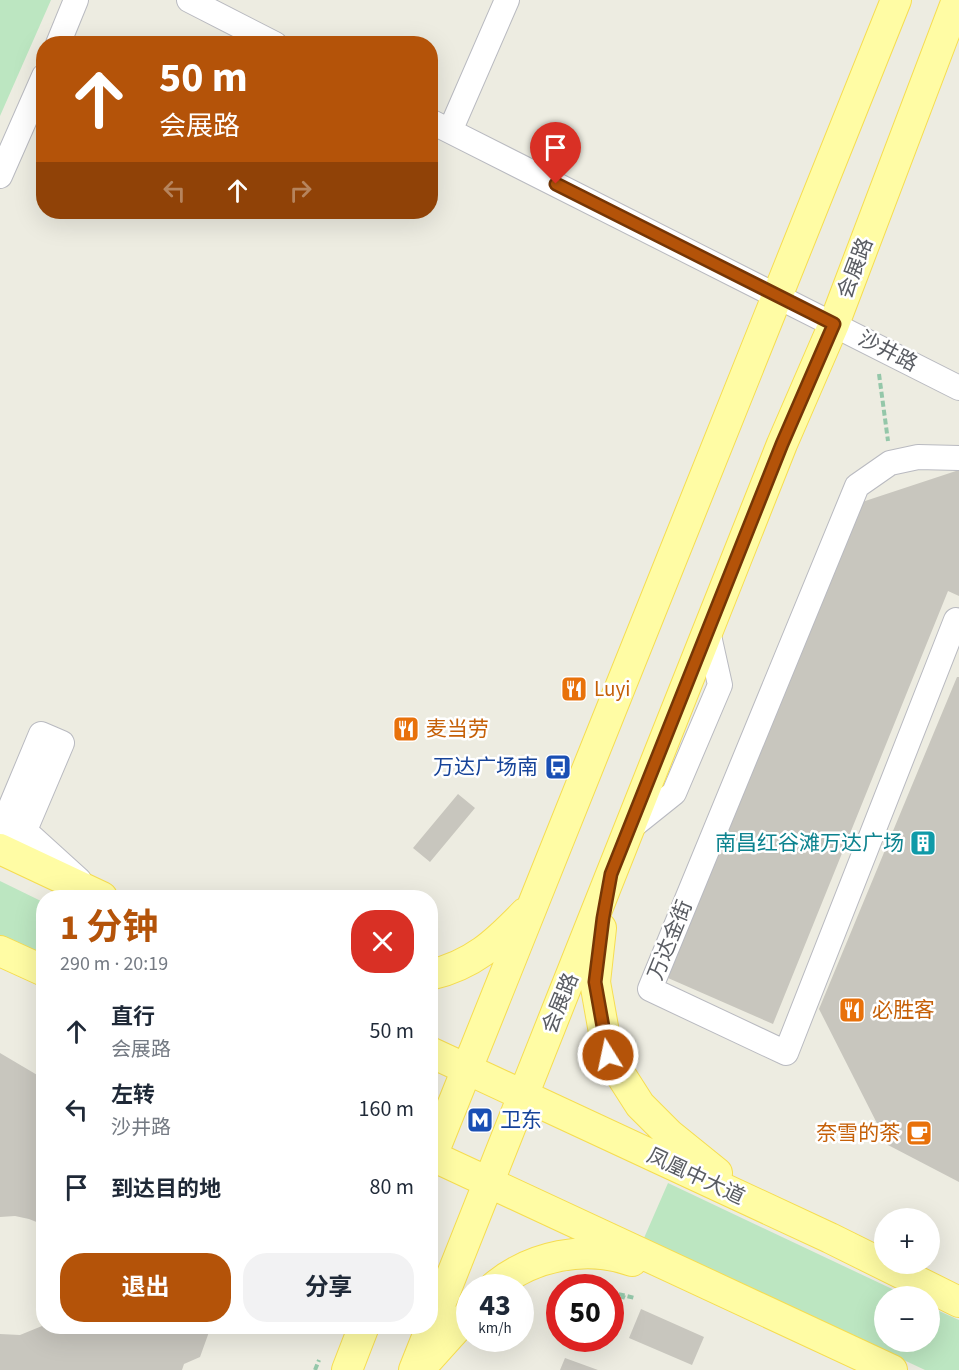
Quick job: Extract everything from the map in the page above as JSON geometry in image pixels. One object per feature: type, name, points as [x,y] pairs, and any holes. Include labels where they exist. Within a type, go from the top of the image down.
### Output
[{"type":"main road","points":[[438,1141],[896,0]]},
{"type":"main road","name":"会展路","points":[[438,1310],[782,444],[834,324],[957,0]]},
{"type":"main road","points":[[7,834],[89,890]]},
{"type":"main road","points":[[611,874],[595,982],[608,1055],[640,1105],[670,1135],[754,1203]]},
{"type":"main road","points":[[438,973],[474,959],[496,942],[535,902]]},
{"type":"main road","points":[[0,951],[36,967]]},
{"type":"main road","name":"凤凰中大道","points":[[438,1056],[754,1203],[959,1302]]},
{"type":"main road","points":[[438,1161],[489,1182],[892,1370]]},
{"type":"main road","points":[[512,1274],[536,1261],[582,1252],[618,1256],[772,1314]]},
{"type":"main road","points":[[419,1370],[456,1328]]},
{"type":"main road","points":[[347,1370],[361,1334]]},
{"type":"main road","name":"会展路","points":[[414,1370],[428,1334]]},
{"type":"street","points":[[61,36],[76,0]]},
{"type":"street","points":[[189,0],[259,36]]},
{"type":"street","points":[[440,126],[507,0]]},
{"type":"street","points":[[0,176],[36,94]]},
{"type":"street","name":"沙井路","points":[[440,126],[959,388]]},
{"type":"street","name":"万达金街","points":[[959,458],[918,457],[890,463],[857,486],[650,989],[786,1053],[956,620],[959,621]]},
{"type":"path","points":[[879,373],[890,463]]},
{"type":"path","points":[[624,1295],[635,1298]]},
{"type":"green space","points":[[0,0],[51,0],[0,116]]},
{"type":"green space","points":[[0,881],[36,899],[36,958],[0,940]]},
{"type":"green space","points":[[668,1183],[886,1286],[874,1286],[874,1346],[644,1238]]},
{"type":"green space","points":[[940,1311],[959,1320],[959,1370],[925,1370],[887,1352],[940,1352]]},
{"type":"building","points":[[959,470],[959,596],[948,591],[773,1024],[668,978],[853,505]]},
{"type":"building","name":"南昌红谷滩万达广场","points":[[957,677],[959,677],[959,1182],[888,1145],[819,1009]]},
{"type":"building","points":[[458,794],[475,808],[430,862],[413,848]]},
{"type":"building","points":[[0,1053],[36,1074],[36,1222],[15,1216],[0,1217]]},
{"type":"building","points":[[641,1309],[704,1337],[692,1365],[629,1338]]},
{"type":"building","points":[[36,1328],[36,1334],[208,1334],[200,1357],[184,1364],[182,1370],[0,1370],[0,1334],[20,1335]]},
{"type":"building","points":[[565,1358],[598,1370],[560,1370]]},
{"type":"place","name":"Luyi","points":[[574,689]]},
{"type":"place","name":"麦当劳","points":[[406,729]]},
{"type":"place","name":"万达广场南","points":[[558,767]]},
{"type":"place","name":"南昌红谷滩万达广场","points":[[923,843]]},
{"type":"place","name":"必胜客","points":[[852,1010]]},
{"type":"place","name":"卫东","points":[[480,1120]]},
{"type":"place","name":"奈雪的茶","points":[[919,1133]]},
{"type":"route","points":[[556,184],[834,324],[782,444],[611,874],[595,982],[608,1055]]}]
